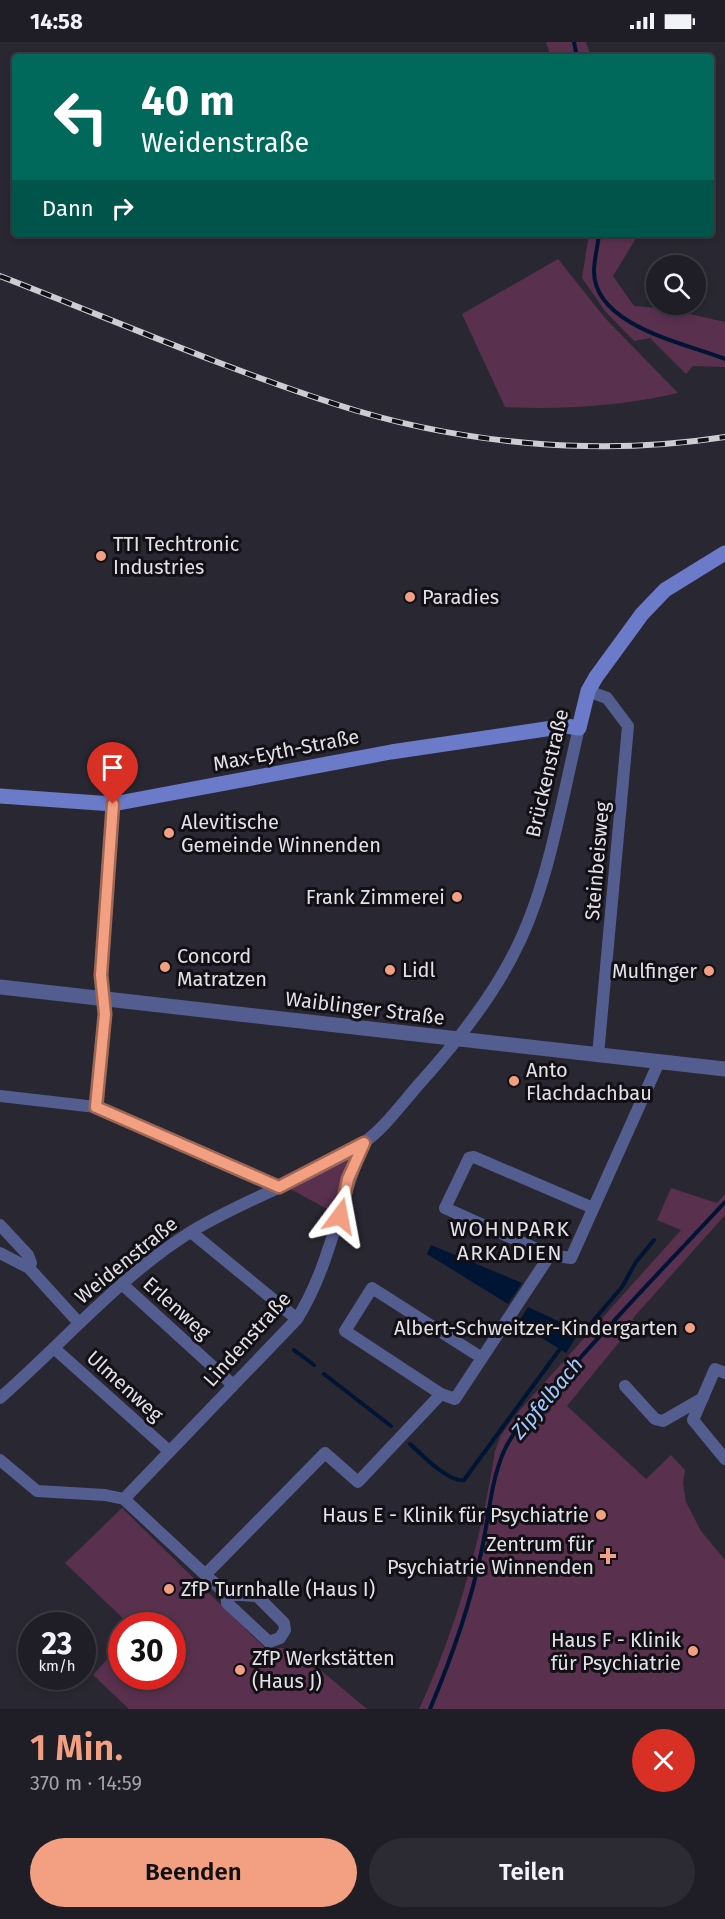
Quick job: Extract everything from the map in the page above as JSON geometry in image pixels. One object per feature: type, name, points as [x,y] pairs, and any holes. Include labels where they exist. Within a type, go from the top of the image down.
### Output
[{"type":"main road","name":"Brückenstraße","points":[[579,728],[588,691],[642,614],[665,590],[725,553]]},
{"type":"main road","name":"Max-Eyth-Straße","points":[[0,796],[113,804],[461,740],[566,726],[579,728]]},
{"type":"street","name":"Steinbeisweg","points":[[588,691],[607,698],[628,726],[598,1055]]},
{"type":"street","name":"Brückenstraße","points":[[457,1040],[518,946],[549,854],[579,728]]},
{"type":"street","points":[[96,1107],[105,1014],[102,964],[113,804]]},
{"type":"street","name":"Waiblinger Straße","points":[[0,987],[725,1069]]},
{"type":"street","name":"Weidenstraße","points":[[0,1398],[122,1284],[191,1232],[364,1143],[457,1040]]},
{"type":"street","points":[[593,1208],[474,1157],[469,1158],[445,1208],[550,1255],[571,1258],[659,1062]]},
{"type":"street","points":[[0,1096],[96,1107],[279,1187]]},
{"type":"street","name":"Lindenstraße","points":[[124,1499],[297,1318],[316,1285],[343,1208],[348,1179],[364,1143]]},
{"type":"street","points":[[0,1225],[28,1255],[31,1263],[29,1268]]},
{"type":"street","points":[[191,1232],[297,1318]]},
{"type":"street","points":[[0,1253],[29,1268],[78,1323]]},
{"type":"street","points":[[482,1358],[372,1288],[345,1331],[441,1394],[455,1399],[550,1255]]},
{"type":"street","name":"Erlenweg","points":[[122,1284],[233,1385]]},
{"type":"street","name":"Ulmenweg","points":[[55,1349],[169,1451]]},
{"type":"street","points":[[725,1373],[715,1369],[693,1420],[725,1459]]},
{"type":"street","points":[[625,1386],[655,1419],[663,1420],[703,1398]]},
{"type":"street","points":[[205,1575],[325,1453],[358,1482],[441,1394]]},
{"type":"street","points":[[0,1460],[37,1491],[105,1495],[124,1499],[226,1594],[256,1596],[284,1623],[285,1630],[280,1638],[269,1642],[227,1603],[226,1594]]},
{"type":"shaded area","points":[[546,42],[586,42],[590,54],[550,54]]},
{"type":"shaded area","points":[[589,237],[634,237],[635,240],[613,276],[634,306],[646,307],[646,315],[694,315],[725,322],[725,367],[693,366],[686,374],[650,338],[634,341],[605,311],[582,278]]},
{"type":"shaded area","points":[[558,259],[605,318],[678,393],[592,406],[505,407],[462,314]]},
{"type":"shaded area","points":[[364,1143],[340,1216],[283,1185]]},
{"type":"shaded area","name":"Zentrum für Psychiatrie Winnenden","points":[[671,1188],[717,1203],[725,1194],[725,1215],[634,1317],[629,1330],[567,1406],[646,1479],[671,1455],[685,1470],[683,1483],[686,1502],[701,1531],[725,1560],[725,1709],[419,1709],[445,1647],[466,1583],[483,1517],[495,1451],[501,1435],[520,1410],[681,1230],[657,1220]]},
{"type":"shaded area","points":[[122,1508],[265,1648],[294,1648],[367,1709],[129,1709],[109,1690],[186,1690],[186,1612],[116,1612],[65,1563]]},
{"type":"shaded area","points":[[108,1658],[108,1689],[96,1678],[96,1672]]},
{"type":"water","points":[[431,1245],[522,1283],[508,1304],[427,1254]]},
{"type":"water","points":[[528,1307],[580,1331],[566,1353],[518,1323]]},
{"type":"waterway","name":"Zipfelbach","points":[[574,42],[576,54]]},
{"type":"waterway","name":"Zipfelbach","points":[[599,237],[594,271],[598,290],[609,306],[644,330],[725,359]]},
{"type":"waterway","name":"Zipfelbach","points":[[430,1709],[466,1612],[477,1573],[499,1463],[509,1441],[539,1403],[725,1202]]},
{"type":"waterway","points":[[588,1327],[622,1287],[636,1262],[654,1240]]},
{"type":"waterway","points":[[410,1444],[443,1473],[458,1480],[464,1480],[560,1349]]},
{"type":"waterway","points":[[294,1350],[314,1365]]},
{"type":"waterway","points":[[324,1374],[391,1426]]},
{"type":"railway","points":[[0,276],[292,390],[382,418],[430,429],[528,443],[578,446],[677,443],[725,437]]},
{"type":"place","name":"TTI Techtronic Industries","points":[[101,556]]},
{"type":"place","name":"Paradies","points":[[410,597]]},
{"type":"place","name":"Alevitische Gemeinde Winnenden","points":[[169,833]]},
{"type":"place","name":"Frank Zimmerei","points":[[457,897]]},
{"type":"place","name":"Concord Matratzen","points":[[165,967]]},
{"type":"place","name":"Lidl","points":[[390,970]]},
{"type":"place","name":"Mulfinger","points":[[709,971]]},
{"type":"place","name":"Anto Flachdachbau","points":[[514,1081]]},
{"type":"place","name":"Albert-Schweitzer-Kindergarten","points":[[690,1328]]},
{"type":"place","name":"Haus E - Klinik für Psychiatrie","points":[[601,1515]]},
{"type":"place","name":"Zentrum für Psychiatrie Winnenden","points":[[608,1556]]},
{"type":"place","name":"ZfP Turnhalle (Haus I)","points":[[169,1589]]},
{"type":"place","name":"Haus F - Klinik für Psychiatrie","points":[[693,1651]]},
{"type":"place","name":"ZfP Werkstätten (Haus J)","points":[[240,1670]]},
{"type":"district","name":"WOHNPARK ARKADIEN","points":[[510,1241]]},
{"type":"route","points":[[113,804],[101,975],[105,1014],[96,1107],[279,1187],[364,1143],[348,1179],[340,1216]]}]
